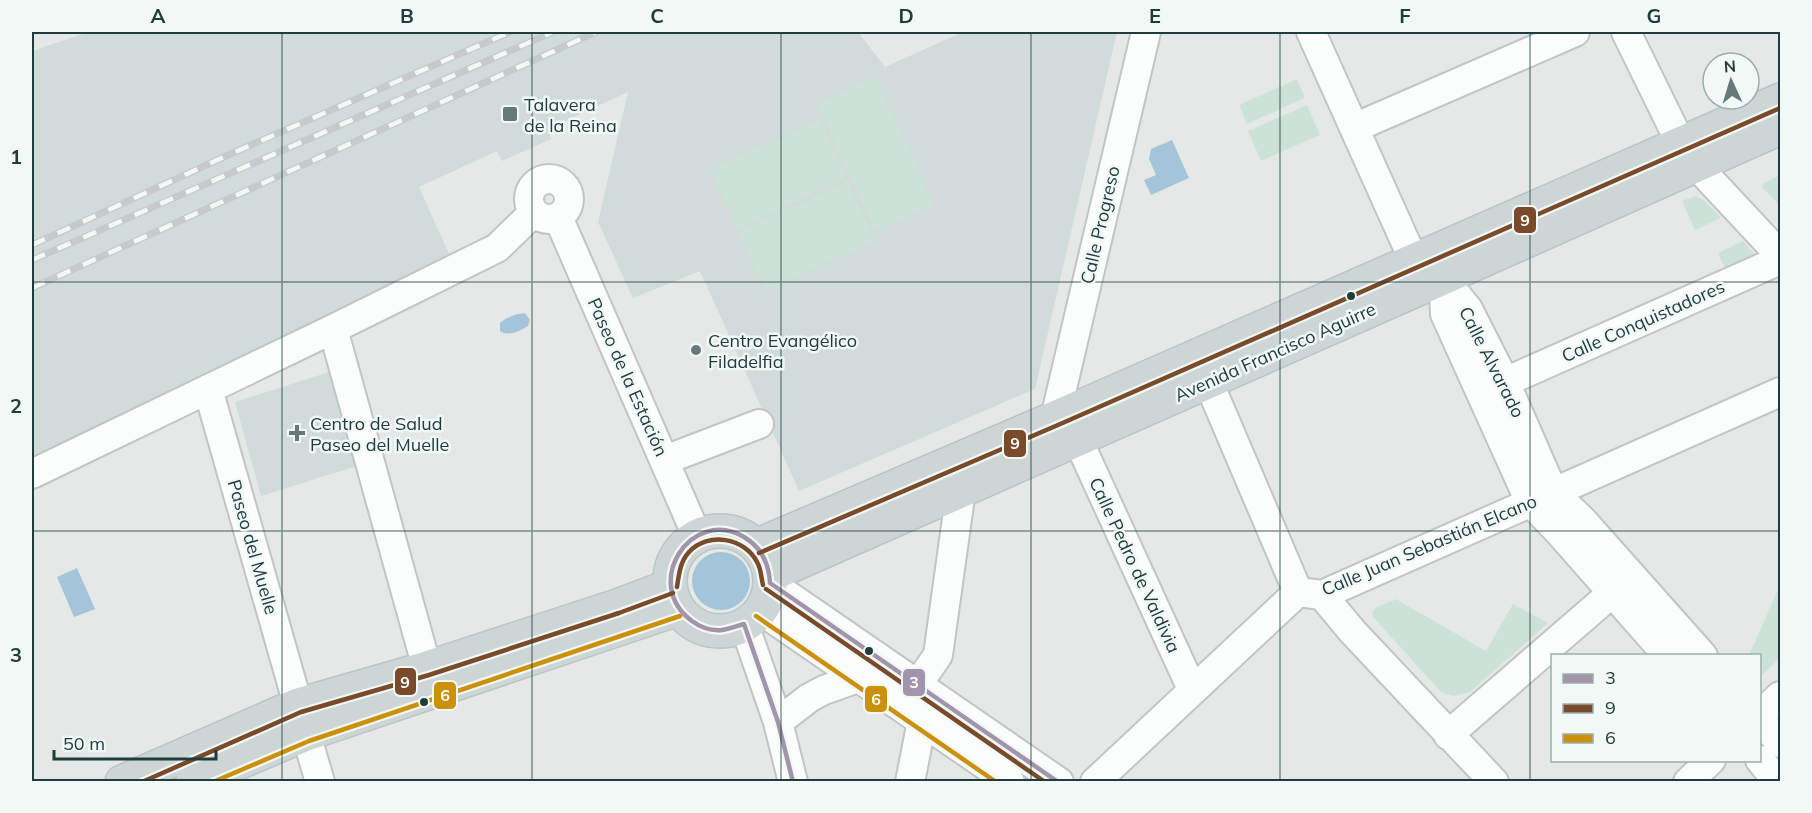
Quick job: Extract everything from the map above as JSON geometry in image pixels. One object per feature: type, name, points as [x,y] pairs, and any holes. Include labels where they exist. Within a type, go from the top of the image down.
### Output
[{"type":"main road","name":"Avenida Francisco Aguirre","points":[[756,546],[1067,429],[1208,381],[1443,278],[1689,154],[1780,100]]},
{"type":"main road","name":"Avenida Francisco Aguirre","points":[[674,597],[690,621],[708,629],[725,630],[761,598],[961,490],[1067,429],[1414,261],[1689,154],[1780,128]]},
{"type":"main road","points":[[674,597],[671,568],[676,557],[687,543],[712,531],[743,536],[756,546],[764,557],[761,598]]},
{"type":"main road","points":[[193,782],[302,720],[427,668],[616,606],[674,597]]},
{"type":"main road","points":[[122,782],[674,597]]},
{"type":"street","name":"Calle Progreso","points":[[1067,429],[1146,32]]},
{"type":"street","points":[[1311,32],[1414,261]]},
{"type":"street","points":[[1354,128],[1575,32]]},
{"type":"street","points":[[1626,32],[1689,154],[1780,255]]},
{"type":"street","name":"Paseo de la Estación","points":[[333,329],[496,248],[545,215],[665,460],[698,536]]},
{"type":"street","name":"Calle Conquistadores","points":[[1505,382],[1780,260]]},
{"type":"street","name":"Calle Alvarado","points":[[1443,278],[1468,309],[1505,382],[1542,497],[1583,521],[1701,654]]},
{"type":"street","name":"Calle Alvarado","points":[[1443,278],[1445,314],[1559,532],[1666,654]]},
{"type":"street","points":[[32,474],[333,329],[427,668]]},
{"type":"street","points":[[1208,381],[1310,593],[1352,631],[1494,782]]},
{"type":"street","name":"Paseo del Muelle","points":[[208,389],[320,782]]},
{"type":"street","name":"Calle Juan Sebastián Elcano","points":[[1095,782],[1192,690],[1310,593],[1542,497],[1780,392]]},
{"type":"street","points":[[665,460],[759,424]]},
{"type":"street","name":"Calle Pedro de Valdivia","points":[[1067,429],[1192,690]]},
{"type":"street","points":[[918,684],[938,655],[961,490]]},
{"type":"street","points":[[1449,735],[1612,593]]},
{"type":"street","points":[[761,598],[858,678],[1010,782]]},
{"type":"street","points":[[761,598],[918,684],[1059,782]]},
{"type":"street","points":[[761,598],[778,722],[793,782]]},
{"type":"street","points":[[778,722],[817,694],[858,678]]},
{"type":"street","points":[[1761,716],[1780,696]]},
{"type":"street","points":[[1761,718],[1780,743]]},
{"type":"street","points":[[910,782],[922,721]]},
{"type":"street","points":[[1761,761],[1778,782]]},
{"type":"street","points":[[1688,782],[1709,762]]},
{"type":"shaded area","points":[[89,32],[858,32],[885,67],[963,32],[1117,32],[1035,389],[799,491],[700,271],[633,298],[598,222],[628,92],[548,129],[551,139],[529,149],[502,161],[497,151],[419,187],[449,254],[32,459],[32,51]]},
{"type":"shaded area","name":"Centro de Salud Paseo del Muelle","points":[[329,372],[360,465],[261,496],[235,402]]},
{"type":"green space","points":[[876,77],[934,204],[875,231],[817,104]]},
{"type":"green space","points":[[1297,79],[1305,98],[1247,124],[1239,105]]},
{"type":"green space","points":[[1307,105],[1320,135],[1261,161],[1248,131]]},
{"type":"green space","points":[[819,120],[846,179],[737,229],[710,170]]},
{"type":"green space","points":[[1780,175],[1780,206],[1763,188],[1763,184]]},
{"type":"green space","points":[[848,182],[875,241],[765,291],[738,232]]},
{"type":"green space","points":[[1695,196],[1704,200],[1721,218],[1695,230],[1682,201]]},
{"type":"green space","points":[[1743,241],[1761,262],[1729,276],[1718,253]]},
{"type":"green space","points":[[1780,585],[1780,658],[1761,676],[1761,654],[1749,654]]},
{"type":"green space","points":[[1396,599],[1486,651],[1513,604],[1548,623],[1470,692],[1453,696],[1441,692],[1373,617],[1372,612],[1375,608]]},
{"type":"water","points":[[1172,140],[1189,178],[1151,195],[1144,180],[1156,175],[1149,159],[1151,149]]},
{"type":"water","points":[[525,313],[530,320],[528,326],[511,333],[500,331],[500,323],[511,316]]},
{"type":"water","points":[[715,552],[727,552],[742,560],[750,575],[750,587],[742,602],[727,610],[715,610],[700,602],[692,587],[692,575],[700,560]]},
{"type":"water","points":[[77,568],[95,609],[74,617],[57,577]]},
{"type":"railway","points":[[32,245],[226,156],[510,32]]},
{"type":"railway","points":[[32,260],[553,32]]},
{"type":"railway","points":[[32,288],[596,32]]},
{"type":"transit line","name":"9","points":[[759,553],[1058,425],[1780,108]]},
{"type":"transit line","name":"3","points":[[744,624],[722,630],[706,628],[692,621],[677,605],[671,588],[672,570],[679,554],[691,540],[706,532],[724,530],[744,537],[755,546],[766,563],[770,583]]},
{"type":"transit line","name":"9","points":[[677,587],[682,564],[689,552],[697,545],[716,540],[726,540],[744,547],[757,562],[763,585]]},
{"type":"transit line","name":"3","points":[[770,583],[1058,782]]},
{"type":"transit line","name":"9","points":[[766,589],[1045,782]]},
{"type":"transit line","name":"9","points":[[142,782],[301,712],[429,675],[673,593]]},
{"type":"transit line","name":"6","points":[[213,782],[309,741],[680,616]]},
{"type":"transit line","name":"6","points":[[756,616],[996,782]]},
{"type":"transit line","name":"3","points":[[744,624],[778,722],[793,782]]},
{"type":"place","name":"Talavera de la Reina","points":[[510,114]]},
{"type":"place","name":"Centro Evangélico Filadelfia","points":[[696,350]]},
{"type":"place","name":"Centro de Salud Paseo del Muelle","points":[[297,433]]}]
